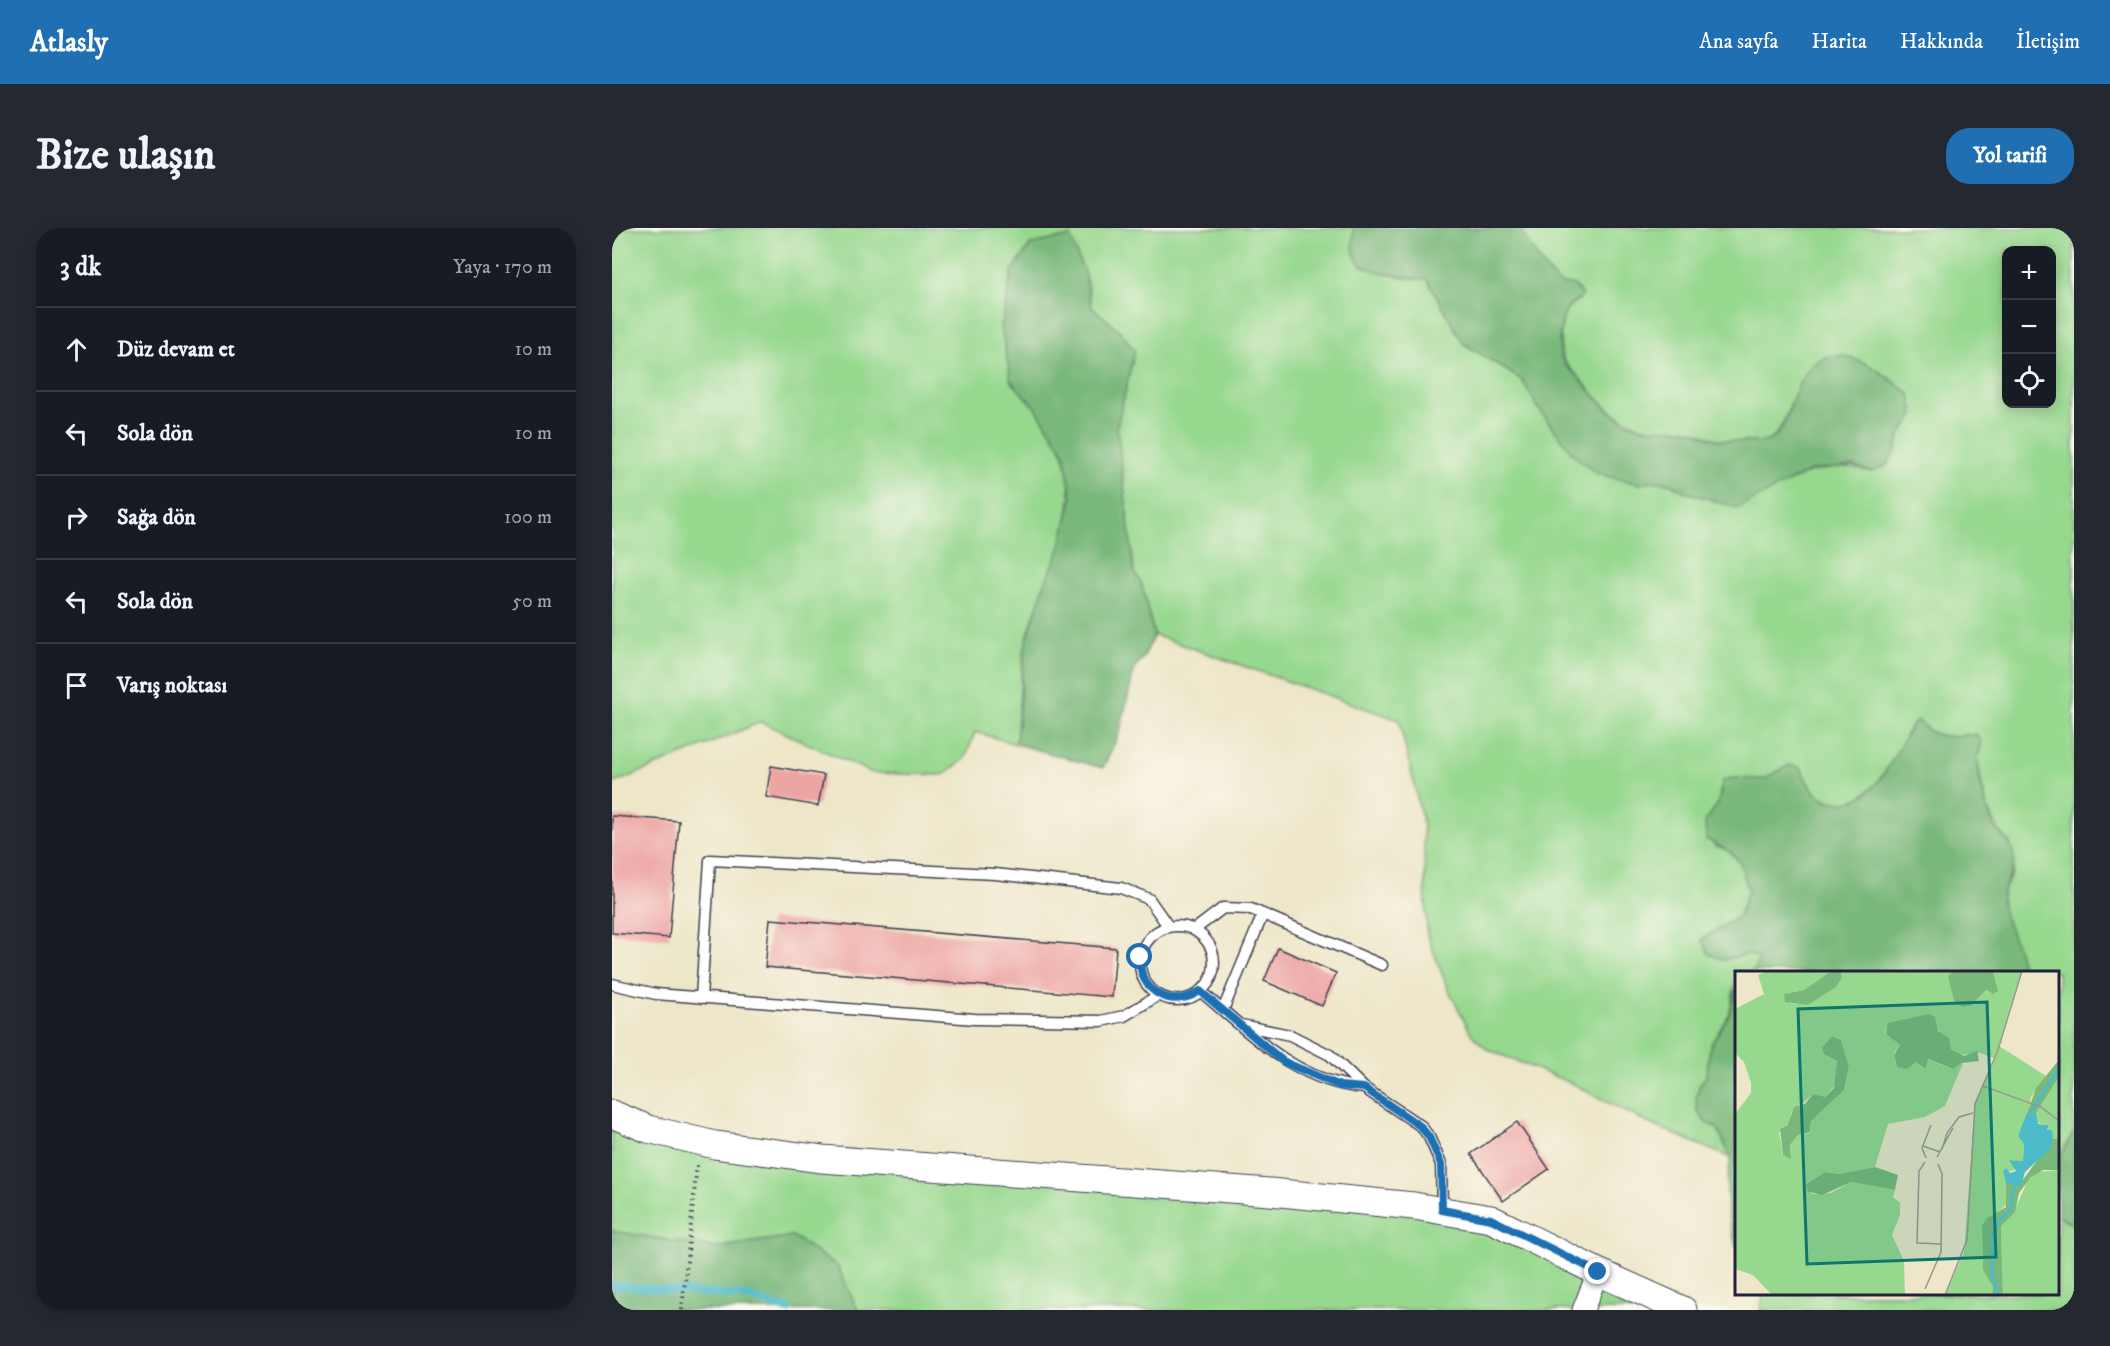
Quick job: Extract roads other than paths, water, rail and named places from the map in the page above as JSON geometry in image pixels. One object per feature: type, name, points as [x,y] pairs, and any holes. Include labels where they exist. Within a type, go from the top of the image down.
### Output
[{"type":"street","points":[[612,1114],[648,1129],[699,1142],[822,1159],[1247,1190],[1442,1210],[1491,1219],[1598,1272],[1683,1310]]},
{"type":"street","points":[[1583,1310],[1598,1272]]},
{"type":"lane","points":[[701,999],[710,860],[995,874],[1121,888],[1149,899],[1168,926]]},
{"type":"lane","points":[[1194,930],[1223,908],[1240,907],[1263,914],[1382,965]]},
{"type":"lane","points":[[1223,1010],[1263,914]]},
{"type":"lane","points":[[1168,926],[1186,926],[1194,930],[1208,942],[1214,959],[1211,977],[1200,991],[1176,1000],[1159,995],[1145,983],[1139,966],[1147,941],[1160,929],[1168,926]]},
{"type":"lane","points":[[612,984],[656,994],[701,999],[975,1019],[1101,1021],[1124,1016],[1159,995]]},
{"type":"lane","points":[[1200,991],[1284,1062],[1340,1086],[1364,1088]]},
{"type":"lane","points":[[1241,1025],[1290,1035],[1330,1055],[1349,1070],[1364,1088],[1410,1116],[1429,1137],[1441,1164],[1442,1210]]},
{"type":"waterway","points":[[612,1285],[748,1297],[789,1310]]}]
